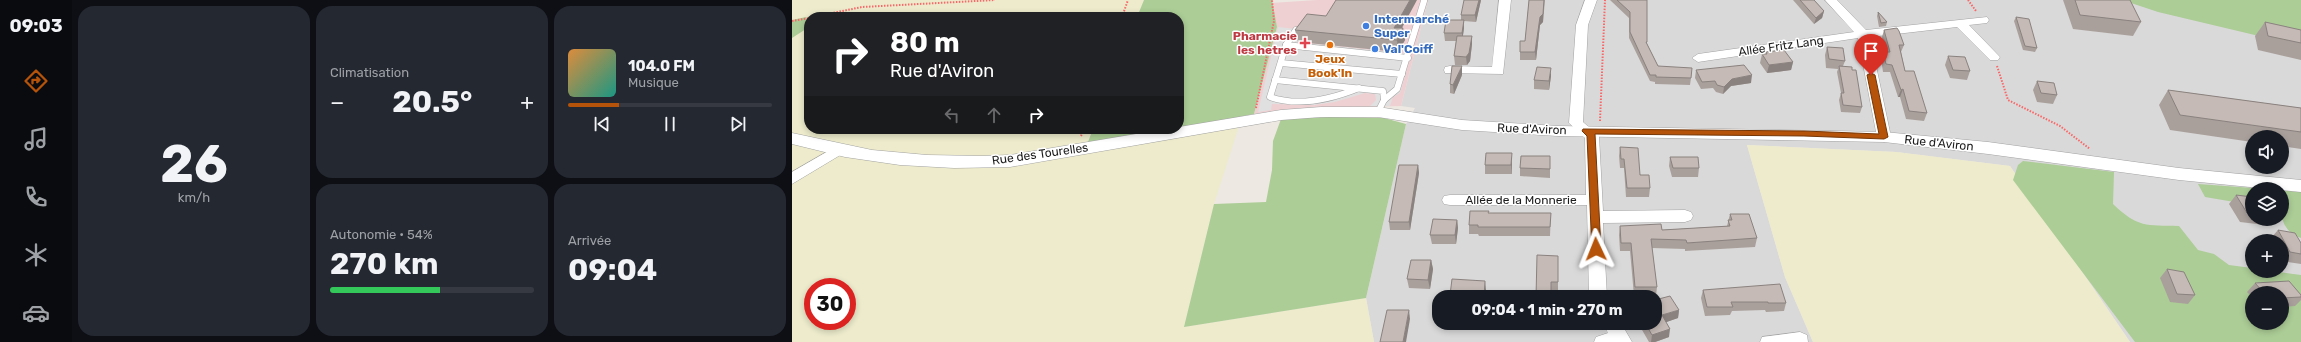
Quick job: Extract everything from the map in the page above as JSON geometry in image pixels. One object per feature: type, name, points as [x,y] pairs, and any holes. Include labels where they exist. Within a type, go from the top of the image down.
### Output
[{"type":"street","points":[[1450,70],[1498,71],[1505,0]]},
{"type":"street","points":[[1591,0],[1582,25],[1576,124],[1593,131],[1593,200],[1598,290]]},
{"type":"street","points":[[1831,0],[1863,34],[1884,137]]},
{"type":"street","name":"Allée Fritz Lang","points":[[1698,58],[1863,34],[1983,20]]},
{"type":"street","points":[[1960,23],[1994,57]]},
{"type":"street","name":"Rue d'Aviron","points":[[1247,121],[1381,106],[1501,128],[1884,137],[1988,148],[2179,174],[2301,186]]},
{"type":"street","name":"Rue des Tourelles","points":[[1184,132],[1247,121]]},
{"type":"street","name":"Rue des Tourelles","points":[[792,138],[838,151],[935,162],[1010,161],[1170,134]]},
{"type":"street","points":[[792,179],[838,151]]},
{"type":"street","name":"Allée de la Monnerie","points":[[1450,200],[1593,200]]},
{"type":"street","points":[[1594,217],[1685,216]]},
{"type":"street","points":[[1769,342],[1800,340]]},
{"type":"lane","points":[[1381,106],[1397,89],[1408,58],[1424,1]]},
{"type":"lane","points":[[1296,30],[1286,45],[1270,97],[1274,100],[1303,101],[1342,96],[1359,88]]},
{"type":"lane","points":[[1286,45],[1408,58]]},
{"type":"lane","points":[[1281,63],[1402,74]]},
{"type":"lane","points":[[1275,80],[1383,91],[1381,106]]},
{"type":"path","points":[[838,12],[862,7],[995,0]]},
{"type":"path","points":[[1124,12],[1128,0]]},
{"type":"path","points":[[1247,121],[1274,21],[1272,0]]},
{"type":"path","points":[[1593,131],[1605,0]]},
{"type":"path","points":[[792,21],[804,19]]},
{"type":"path","points":[[1994,57],[2008,100],[2060,126],[2096,153]]},
{"type":"shaded area","points":[[792,0],[1144,0],[1139,12],[804,12],[804,134],[1091,134],[1083,153],[1239,126],[1214,204],[1184,327],[1366,298],[1374,342],[792,342]]},
{"type":"shaded area","points":[[1317,0],[1428,0],[1401,106],[1301,108],[1254,114],[1277,27],[1271,3]]},
{"type":"shaded area","points":[[1428,0],[2301,0],[2301,342],[2130,342],[2010,166],[1896,152],[1747,145],[1785,277],[1813,342],[1374,342],[1366,298],[1406,124],[1415,108],[1401,106]]},
{"type":"shaded area","points":[[1278,27],[1305,30],[1297,42],[1411,54],[1400,93],[1393,97],[1390,106],[1370,106],[1376,100],[1375,94],[1365,93],[1335,102],[1314,105],[1272,104],[1271,110],[1258,112]]},
{"type":"shaded area","points":[[1747,145],[1896,152],[2010,166],[2130,342],[1813,342],[1785,277]]},
{"type":"green space","points":[[1144,0],[1272,0],[1277,27],[1254,114],[1184,128],[1184,12],[1139,12]]},
{"type":"green space","points":[[2122,0],[2301,0],[2301,43],[2280,41],[2158,12]]},
{"type":"green space","points":[[804,17],[804,30],[792,38],[792,20]]},
{"type":"green space","points":[[1329,117],[1384,118],[1406,124],[1366,298],[1184,327],[1214,204],[1266,202],[1272,170],[1273,141],[1281,119]]},
{"type":"green space","points":[[1091,134],[1152,134],[1086,147]]},
{"type":"green space","points":[[2023,161],[2114,172],[2113,204],[2136,221],[2150,225],[2179,226],[2198,250],[2214,254],[2229,265],[2245,267],[2245,278],[2289,278],[2289,273],[2301,275],[2301,342],[2135,342],[2013,180],[2018,165]]},
{"type":"green space","points":[[2198,184],[2245,187],[2245,204],[2205,197]]},
{"type":"green space","points":[[2289,191],[2301,192],[2301,238],[2288,230],[2285,226],[2289,226]]},
{"type":"building","name":"Intermarché Super","points":[[1336,0],[1410,0],[1394,28],[1403,28],[1397,40],[1295,30],[1307,14],[1326,16]]},
{"type":"building","points":[[1464,0],[1479,0],[1475,15],[1461,15]]},
{"type":"building","points":[[1529,0],[1544,0],[1543,14],[1540,17],[1535,52],[1520,52],[1520,41],[1525,41]]},
{"type":"building","points":[[1617,0],[1647,0],[1646,42],[1658,66],[1692,68],[1691,78],[1656,77],[1656,75],[1650,75],[1630,32],[1630,12]]},
{"type":"building","points":[[1800,0],[1814,0],[1824,11],[1816,18]]},
{"type":"building","points":[[2075,0],[2130,0],[2141,22],[2080,15]]},
{"type":"building","points":[[1878,12],[1887,22],[1881,23]]},
{"type":"building","points":[[2016,17],[2029,19],[2037,48],[2025,46]]},
{"type":"building","points":[[1446,20],[1464,20],[1462,33],[1444,33]]},
{"type":"building","points":[[2265,22],[2301,30],[2301,43],[2268,36]]},
{"type":"building","points":[[1897,28],[1904,45],[1899,45],[1905,71],[1914,71],[1927,113],[1909,111],[1903,89],[1901,90],[1892,65],[1886,64],[1883,52],[1890,52],[1884,30]]},
{"type":"building","points":[[1457,36],[1472,36],[1469,53],[1466,57],[1454,56]]},
{"type":"building","points":[[1827,47],[1843,48],[1845,61],[1829,59]]},
{"type":"building","points":[[1784,50],[1793,62],[1769,65],[1762,54],[1767,54],[1766,52]]},
{"type":"building","points":[[1948,56],[1965,57],[1970,71],[1953,70]]},
{"type":"building","points":[[1744,65],[1752,75],[1732,79],[1724,87],[1717,85],[1715,81],[1702,82],[1696,70]]},
{"type":"building","points":[[1452,66],[1462,66],[1453,85],[1450,84]]},
{"type":"building","points":[[1839,66],[1852,67],[1852,70],[1856,70],[1862,107],[1843,105],[1841,93],[1844,93]]},
{"type":"building","points":[[1537,67],[1551,68],[1549,81],[1534,80]]},
{"type":"building","points":[[2037,81],[2054,83],[2057,95],[2041,93]]},
{"type":"building","points":[[2168,90],[2301,108],[2301,132],[2289,130],[2180,115]]},
{"type":"building","points":[[1620,147],[1638,148],[1640,175],[1649,175],[1650,188],[1627,188],[1624,159],[1621,159]]},
{"type":"building","points":[[1486,153],[1512,153],[1511,165],[1485,165]]},
{"type":"building","points":[[1521,156],[1550,156],[1550,169],[1520,168]]},
{"type":"building","points":[[1670,157],[1698,157],[1699,168],[1673,168]]},
{"type":"building","points":[[1399,165],[1418,165],[1409,222],[1389,222]]},
{"type":"building","points":[[2236,195],[2245,196],[2245,210]]},
{"type":"building","points":[[1470,211],[1489,211],[1488,213],[1551,213],[1550,227],[1478,227],[1478,225],[1469,225]]},
{"type":"building","points":[[1730,214],[1749,214],[1757,238],[1687,243],[1686,240],[1651,239],[1657,287],[1635,287],[1631,243],[1621,243],[1620,226],[1661,224],[1662,230],[1730,226],[1728,220],[1732,220]]},
{"type":"building","points":[[1433,219],[1457,220],[1455,235],[1430,235]]},
{"type":"building","points":[[2278,230],[2295,233],[2301,243],[2301,254],[2290,252],[2289,234],[2280,234]]},
{"type":"building","points":[[1537,255],[1558,256],[1558,282],[1551,282],[1551,290],[1536,290]]},
{"type":"building","points":[[1411,260],[1431,260],[1428,280],[1407,279]]},
{"type":"building","points":[[2167,269],[2184,272],[2195,295],[2177,294]]},
{"type":"building","points":[[1452,279],[1485,281],[1484,290],[1451,290]]},
{"type":"building","points":[[2289,281],[2301,297],[2289,298],[2289,286],[2258,286],[2255,283]]},
{"type":"building","points":[[1780,284],[1786,303],[1731,302],[1733,307],[1707,307],[1703,290]]},
{"type":"building","points":[[1670,296],[1679,310],[1662,315],[1662,298]]},
{"type":"building","points":[[1387,310],[1409,310],[1403,342],[1380,342]]},
{"type":"building","points":[[1662,315],[1670,329],[1652,335],[1649,330],[1662,330]]},
{"type":"place","name":"Intermarché Super","points":[[1366,26]]},
{"type":"place","name":"Pharmacie les hetres","points":[[1305,43]]},
{"type":"place","name":"Jeux Book'In","points":[[1330,45]]},
{"type":"place","name":"Val'Coiff","points":[[1375,49]]},
{"type":"route","points":[[1596,249],[1593,200],[1592,136],[1586,131],[1804,134],[1884,137],[1871,75]]}]
